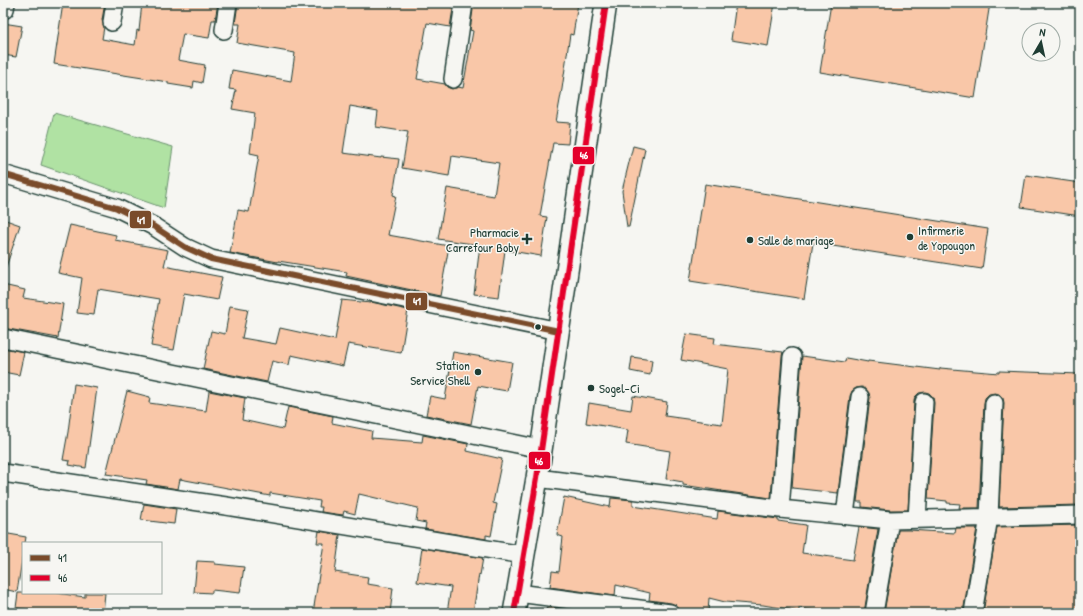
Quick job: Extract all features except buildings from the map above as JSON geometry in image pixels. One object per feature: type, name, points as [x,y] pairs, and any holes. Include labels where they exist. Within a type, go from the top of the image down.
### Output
[{"type":"street","points":[[112,22],[115,3]]},
{"type":"street","points":[[224,30],[228,3]]},
{"type":"street","points":[[453,79],[464,3]]},
{"type":"street","points":[[514,613],[537,478],[606,3]]},
{"type":"street","points":[[3,174],[117,208],[153,226],[185,247],[211,259],[559,331]]},
{"type":"street","points":[[3,338],[541,449]]},
{"type":"street","points":[[780,508],[792,357]]},
{"type":"street","points":[[845,515],[860,397]]},
{"type":"street","points":[[917,519],[924,402]]},
{"type":"street","points":[[973,613],[989,517],[994,403]]},
{"type":"street","points":[[3,473],[226,506],[524,555]]},
{"type":"street","points":[[537,478],[890,520],[1080,515]]},
{"type":"street","points":[[874,613],[890,520]]},
{"type":"street","points":[[518,593],[670,613]]},
{"type":"green space","points":[[54,113],[173,147],[164,208],[41,165]]},
{"type":"transit line","name":"46","points":[[514,613],[537,478],[606,3]]},
{"type":"transit line","name":"41","points":[[3,174],[117,208],[153,226],[185,247],[211,259],[559,331]]},
{"type":"place","name":"Infirmerie de Yopougon","points":[[910,237]]},
{"type":"place","name":"Pharmacie Carrefour Boby","points":[[527,239]]},
{"type":"place","name":"Salle de mariage","points":[[750,240]]},
{"type":"place","name":"Station Service Shell","points":[[478,372]]},
{"type":"place","name":"Sogel-Ci","points":[[591,388]]}]
